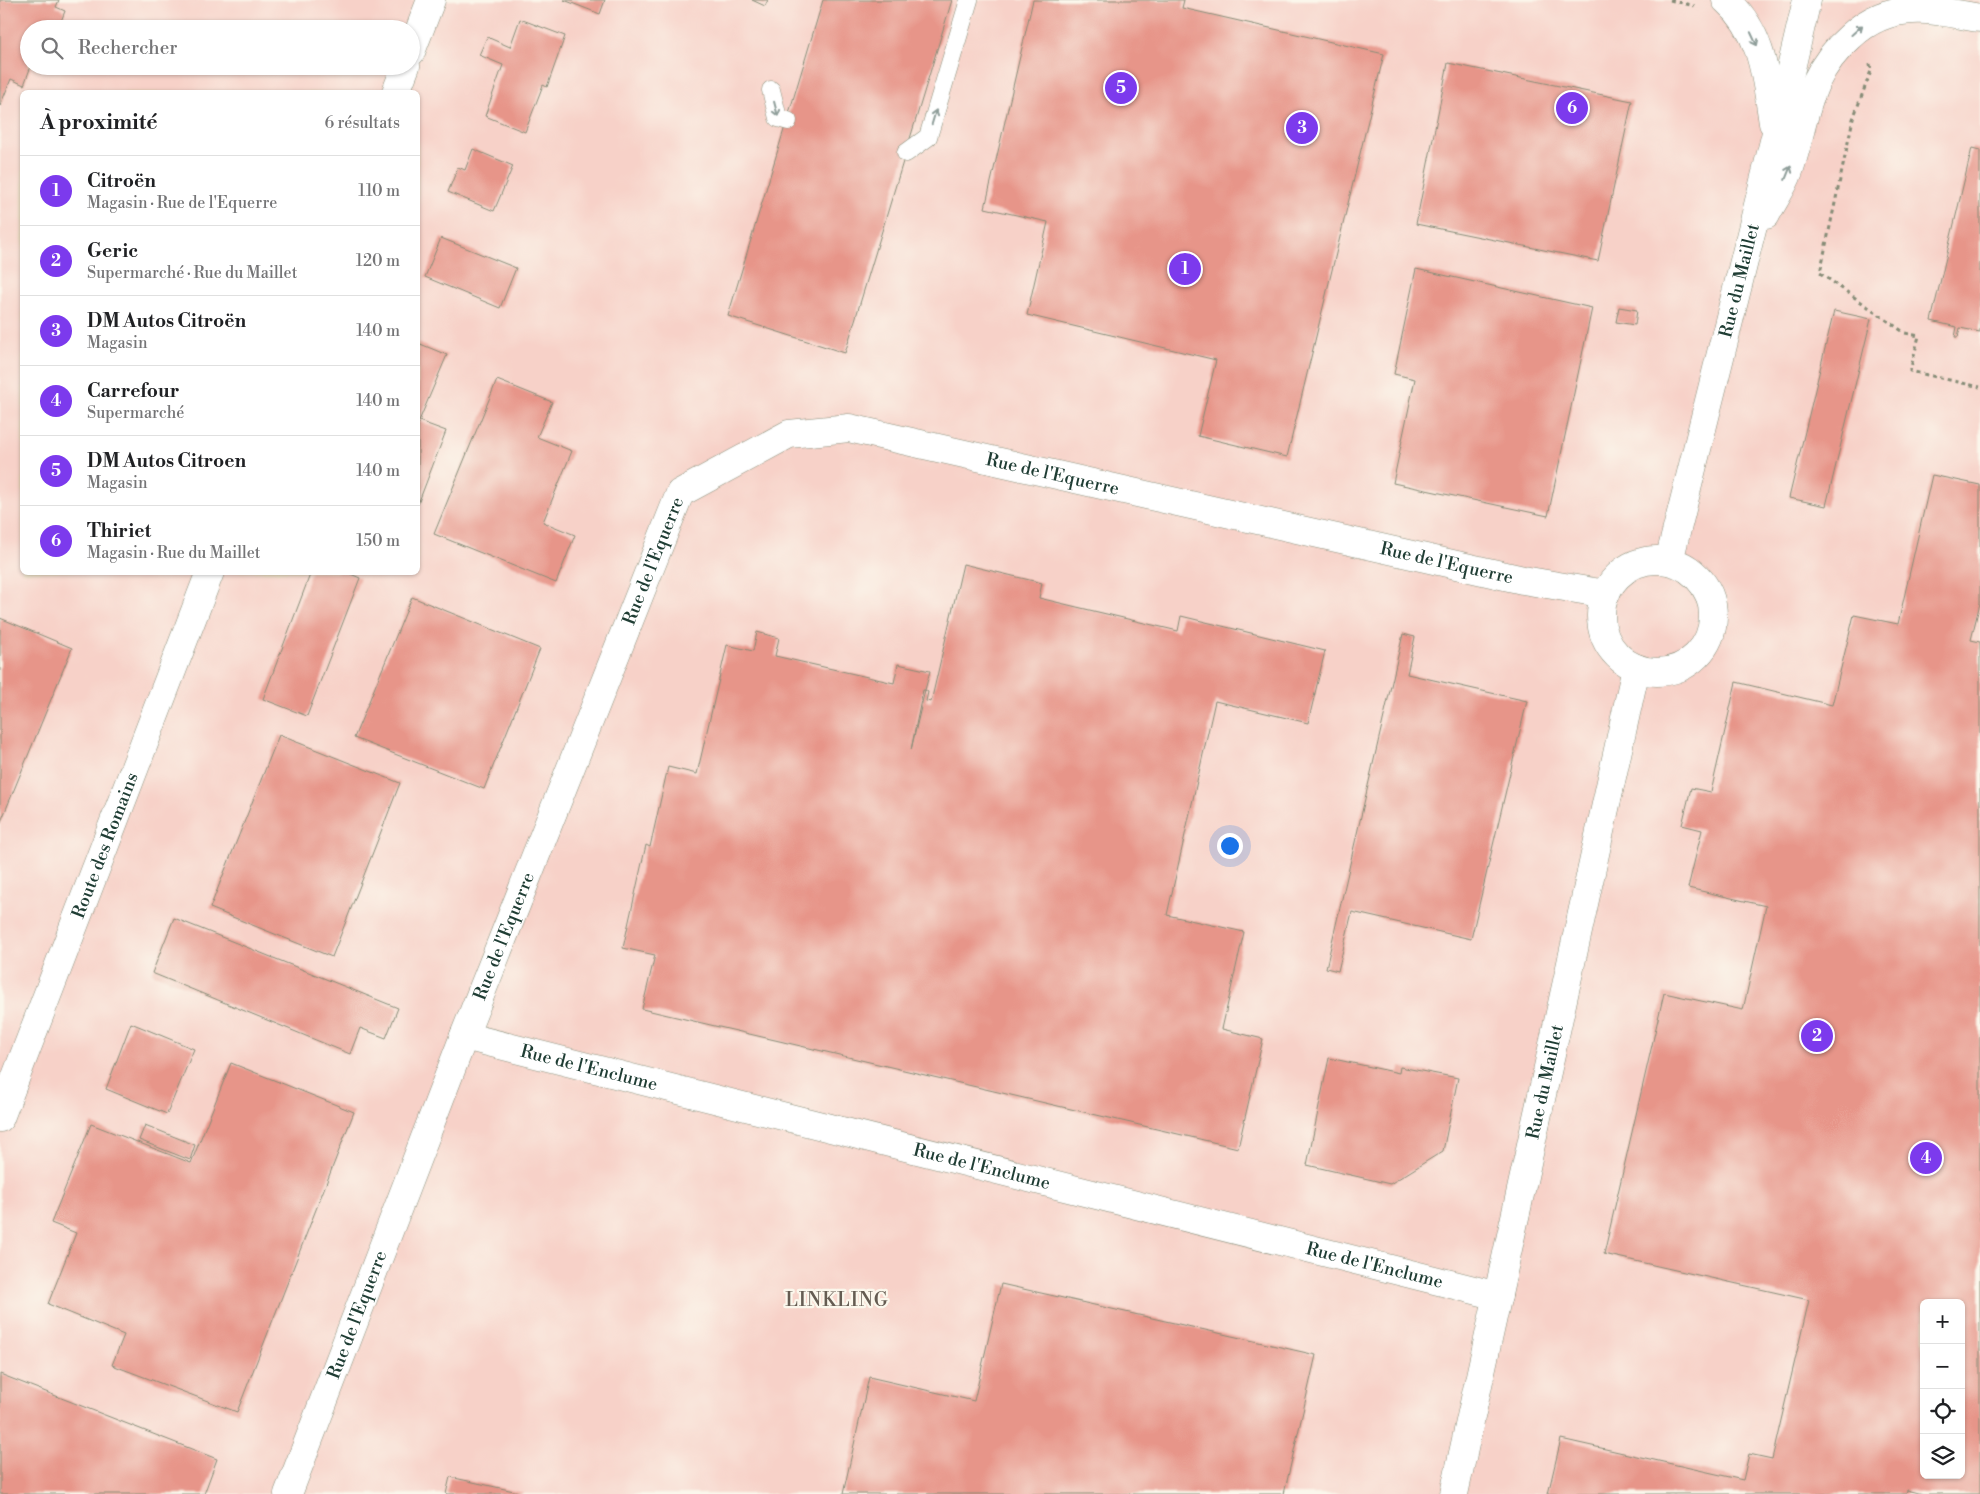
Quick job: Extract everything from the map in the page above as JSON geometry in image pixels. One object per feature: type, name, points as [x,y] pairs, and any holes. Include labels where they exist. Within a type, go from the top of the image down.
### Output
[{"type":"street","points":[[420,29],[431,0]]},
{"type":"street","points":[[1726,0],[1748,25],[1762,56],[1776,137]]},
{"type":"street","name":"Rue du Maillet","points":[[1669,561],[1776,137],[1807,0]]},
{"type":"street","points":[[1748,247],[1789,173],[1808,100],[1818,74],[1833,51],[1865,23],[1893,12],[1913,9],[1980,18]]},
{"type":"street","points":[[397,90],[403,75]]},
{"type":"street","name":"Rue de l'Equerre","points":[[288,1494],[464,1036],[680,493],[789,434],[849,428],[1523,580],[1606,594]]},
{"type":"street","points":[[1650,560],[1669,561],[1684,567],[1697,576],[1706,589],[1712,603],[1713,618],[1711,632],[1705,645],[1695,657],[1682,666],[1667,671],[1636,668],[1621,658],[1610,645],[1603,629],[1602,611],[1606,594],[1616,578],[1631,566],[1650,560]]},
{"type":"street","name":"Route des Romains","points":[[0,1118],[209,575]]},
{"type":"street","name":"Rue du Maillet","points":[[1454,1494],[1636,668]]},
{"type":"street","name":"Rue de l'Enclume","points":[[464,1036],[1498,1296]]},
{"type":"lane","points":[[906,153],[928,137],[969,0]]},
{"type":"lane","points":[[771,90],[778,118],[788,121]]},
{"type":"path","points":[[1865,23],[1871,71],[1853,120],[1820,273],[1904,333],[1919,336],[1910,371],[1980,387]]},
{"type":"shaded area","points":[[0,0],[1980,0],[1980,1494],[0,1494]]},
{"type":"building","points":[[0,0],[59,0],[56,7],[65,11],[62,20],[20,20],[20,75],[28,75],[24,85],[11,79],[0,106]]},
{"type":"building","points":[[564,0],[605,0],[600,14]]},
{"type":"building","points":[[752,0],[768,0],[765,6]]},
{"type":"building","points":[[823,0],[952,0],[845,353],[728,316]]},
{"type":"building","points":[[1033,0],[1184,0],[1182,8],[1384,54],[1287,457],[1198,436],[1216,360],[1027,315],[1048,222],[985,208]]},
{"type":"building","points":[[520,19],[565,36],[547,87],[543,85],[525,132],[485,116],[503,65],[479,55],[487,37],[510,47]]},
{"type":"building","points":[[1448,63],[1632,101],[1598,261],[1416,224]]},
{"type":"building","points":[[1972,148],[1980,150],[1980,332],[1960,328],[1958,337],[1955,337],[1957,327],[1931,321]]},
{"type":"building","points":[[473,149],[513,166],[494,211],[448,192],[458,167],[465,170]]},
{"type":"building","points":[[441,238],[516,268],[500,308],[425,277]]},
{"type":"building","points":[[1416,269],[1592,308],[1548,516],[1393,483],[1415,379],[1394,374]]},
{"type":"building","points":[[1619,307],[1637,310],[1635,325],[1616,322]]},
{"type":"building","points":[[1834,311],[1871,319],[1826,506],[1789,498]]},
{"type":"building","points":[[420,344],[447,355],[420,419]]},
{"type":"building","points":[[497,380],[552,402],[537,437],[572,451],[543,522],[575,535],[556,583],[434,534]]},
{"type":"building","points":[[420,421],[446,431],[420,499]]},
{"type":"building","points":[[1932,475],[1980,485],[1980,603],[1971,640],[1980,642],[1980,1494],[1923,1494],[1907,1490],[1906,1494],[1548,1494],[1561,1439],[1743,1480],[1749,1454],[1772,1459],[1809,1300],[1604,1254],[1664,993],[1743,1010],[1766,906],[1688,888],[1702,830],[1682,825],[1691,788],[1711,792],[1736,682],[1832,705],[1854,615],[1898,624]]},
{"type":"building","points":[[963,564],[1042,583],[1039,598],[1178,631],[1181,616],[1325,651],[1308,723],[1215,701],[1167,915],[1244,932],[1222,1029],[1263,1039],[1238,1148],[642,1009],[655,955],[623,948],[646,845],[650,847],[668,767],[697,774],[727,645],[753,651],[757,632],[779,638],[775,656],[894,683],[898,664],[930,671],[925,690],[928,692],[926,701],[931,702]],"holes":[[[923,690],[925,690],[911,750]]]},
{"type":"building","points":[[310,575],[353,575],[360,578],[307,716],[263,699]]},
{"type":"building","points":[[412,597],[540,649],[484,789],[354,738]]},
{"type":"building","points":[[0,618],[72,648],[0,824]]},
{"type":"building","points":[[1403,634],[1415,637],[1407,674],[1527,701],[1471,939],[1352,912],[1338,971],[1326,968]]},
{"type":"building","points":[[279,735],[400,783],[332,957],[210,908]]},
{"type":"building","points":[[174,918],[398,1008],[386,1038],[360,1028],[350,1054],[152,973]]},
{"type":"building","points":[[131,1023],[194,1049],[167,1114],[106,1089]]},
{"type":"building","points":[[1329,1058],[1399,1073],[1400,1067],[1458,1078],[1443,1151],[1390,1184],[1307,1165]]},
{"type":"building","points":[[231,1063],[354,1112],[237,1412],[112,1365],[124,1335],[48,1304],[76,1233],[51,1223],[91,1124],[191,1163]]},
{"type":"building","points":[[145,1125],[195,1145],[190,1160],[139,1140]]},
{"type":"building","points":[[1001,1284],[1316,1355],[1284,1494],[843,1494],[869,1377],[974,1401]]},
{"type":"building","points":[[0,1374],[217,1459],[204,1494],[0,1494]]},
{"type":"building","points":[[450,1477],[523,1493],[446,1494]]},
{"type":"place","name":"DM Autos Citroen","points":[[1121,88]]},
{"type":"place","name":"Thiriet","points":[[1572,108]]},
{"type":"place","name":"DM Autos Citroën","points":[[1302,128]]},
{"type":"place","name":"Citroën","points":[[1185,269]]},
{"type":"place","name":"Geric","points":[[1817,1036]]},
{"type":"place","name":"Carrefour","points":[[1926,1158]]},
{"type":"district","name":"LINKLING","points":[[837,1300]]}]
